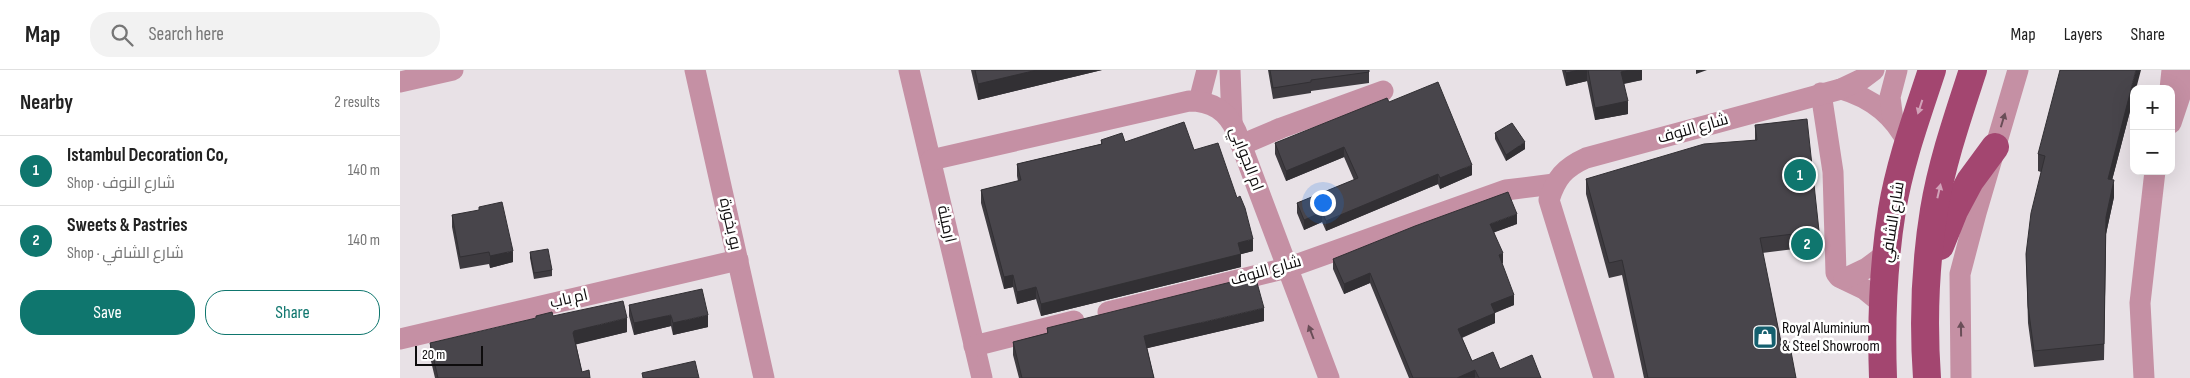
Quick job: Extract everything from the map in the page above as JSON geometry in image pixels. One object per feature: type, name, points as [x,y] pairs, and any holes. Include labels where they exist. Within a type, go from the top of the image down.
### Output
[{"type":"main road","name":"شارع الشافي","points":[[1883,378],[1881,315],[1892,210],[1908,144],[1932,70]]},
{"type":"main road","points":[[1926,378],[1924,337],[1926,274],[1934,209],[1952,133],[1973,70]]},
{"type":"main road","points":[[1926,274],[1942,242],[1954,210],[1970,181],[1996,147]]},
{"type":"main road","points":[[1869,378],[1881,315]]},
{"type":"street","points":[[400,82],[453,70]]},
{"type":"street","name":"بو بخورة","points":[[695,70],[764,378]]},
{"type":"street","name":"ارميلة","points":[[909,70],[982,378]]},
{"type":"street","points":[[930,160],[1189,101],[1199,101],[1206,82],[1207,70]]},
{"type":"street","points":[[1230,70],[1232,122]]},
{"type":"street","points":[[1875,104],[1876,70]]},
{"type":"street","name":"شارع النوف","points":[[974,346],[1287,268],[1506,190],[1554,184],[1573,164],[1586,158],[1831,91],[1862,79],[1876,70]]},
{"type":"street","points":[[1893,120],[1890,97],[1897,70]]},
{"type":"street","points":[[1962,378],[1960,274],[2018,70]]},
{"type":"street","points":[[2170,85],[2172,70]]},
{"type":"street","points":[[2175,111],[2190,73]]},
{"type":"street","points":[[1242,145],[1281,128],[1383,91]]},
{"type":"street","points":[[1881,315],[1864,289],[1836,273],[1831,91],[1856,94],[1875,104],[1893,120],[1903,133],[1908,144]]},
{"type":"street","name":"ام الجوابي","points":[[1199,101],[1219,108],[1232,122],[1329,378]]},
{"type":"street","points":[[2144,378],[2140,303],[2155,175]]},
{"type":"street","points":[[1554,184],[1549,200],[1604,378]]},
{"type":"street","points":[[1844,279],[1867,268],[1887,253]]},
{"type":"street","name":"ام باب","points":[[400,338],[738,260]]},
{"type":"building","points":[[975,70],[1037,70],[978,84]]},
{"type":"building","points":[[1270,70],[1369,70],[1369,72],[1311,80],[1311,82],[1273,88]]},
{"type":"building","points":[[1565,70],[1579,70],[1566,73]]},
{"type":"building","points":[[1588,70],[1630,70],[1621,72],[1628,101],[1595,108]]},
{"type":"building","points":[[2060,70],[2136,70],[2132,85],[2130,85],[2130,93],[2108,179],[2114,180],[2106,217],[2104,344],[2034,351],[2028,306],[2026,254],[2031,213],[2045,156],[2038,154]]},
{"type":"building","points":[[1438,82],[1472,165],[1440,178],[1438,174],[1326,221],[1322,212],[1304,220],[1297,203],[1358,178],[1344,147],[1286,171],[1275,143],[1387,98],[1389,102]]},
{"type":"building","points":[[1807,119],[1819,231],[1760,238],[1781,342],[1789,341],[1796,378],[1648,378],[1622,260],[1609,263],[1586,179],[1704,144],[1757,140],[1755,125]]},
{"type":"building","points":[[1184,122],[1194,150],[1218,143],[1237,198],[1240,196],[1245,208],[1253,239],[1238,243],[1241,254],[1041,304],[1036,287],[1017,292],[1013,275],[1004,277],[981,190],[1021,180],[1017,164],[1102,144],[1101,140],[1122,133],[1125,142]]},
{"type":"building","points":[[1512,123],[1525,142],[1506,155],[1495,133]]},
{"type":"building","points":[[1508,192],[1517,214],[1490,224],[1503,253],[1499,255],[1514,295],[1491,304],[1495,313],[1458,329],[1472,361],[1493,352],[1500,369],[1532,355],[1541,378],[1479,378],[1475,370],[1457,378],[1413,378],[1370,273],[1344,284],[1333,259]]},
{"type":"building","points":[[502,202],[513,251],[490,256],[489,252],[460,257],[452,215],[479,210],[479,207]]},
{"type":"building","points":[[548,249],[552,270],[534,273],[530,252]]},
{"type":"building","points":[[1247,278],[1248,281],[1256,279],[1264,308],[1144,336],[1154,378],[1022,378],[1013,342],[1048,333],[1047,328]]},
{"type":"building","points":[[702,289],[708,315],[673,323],[671,315],[634,323],[629,305]]},
{"type":"building","points":[[623,301],[627,318],[574,331],[573,333],[582,372],[589,370],[590,378],[438,378],[430,343],[536,318],[536,316],[552,312],[553,316]]},
{"type":"building","points":[[695,361],[699,378],[643,378],[642,373]]},
{"type":"place","name":"Istambul Decoration Co,","points":[[1800,175]]},
{"type":"place","name":"Sweets & Pastries","points":[[1807,244]]},
{"type":"place","name":"Royal Aluminium & Steel Showroom","points":[[1765,337]]}]
